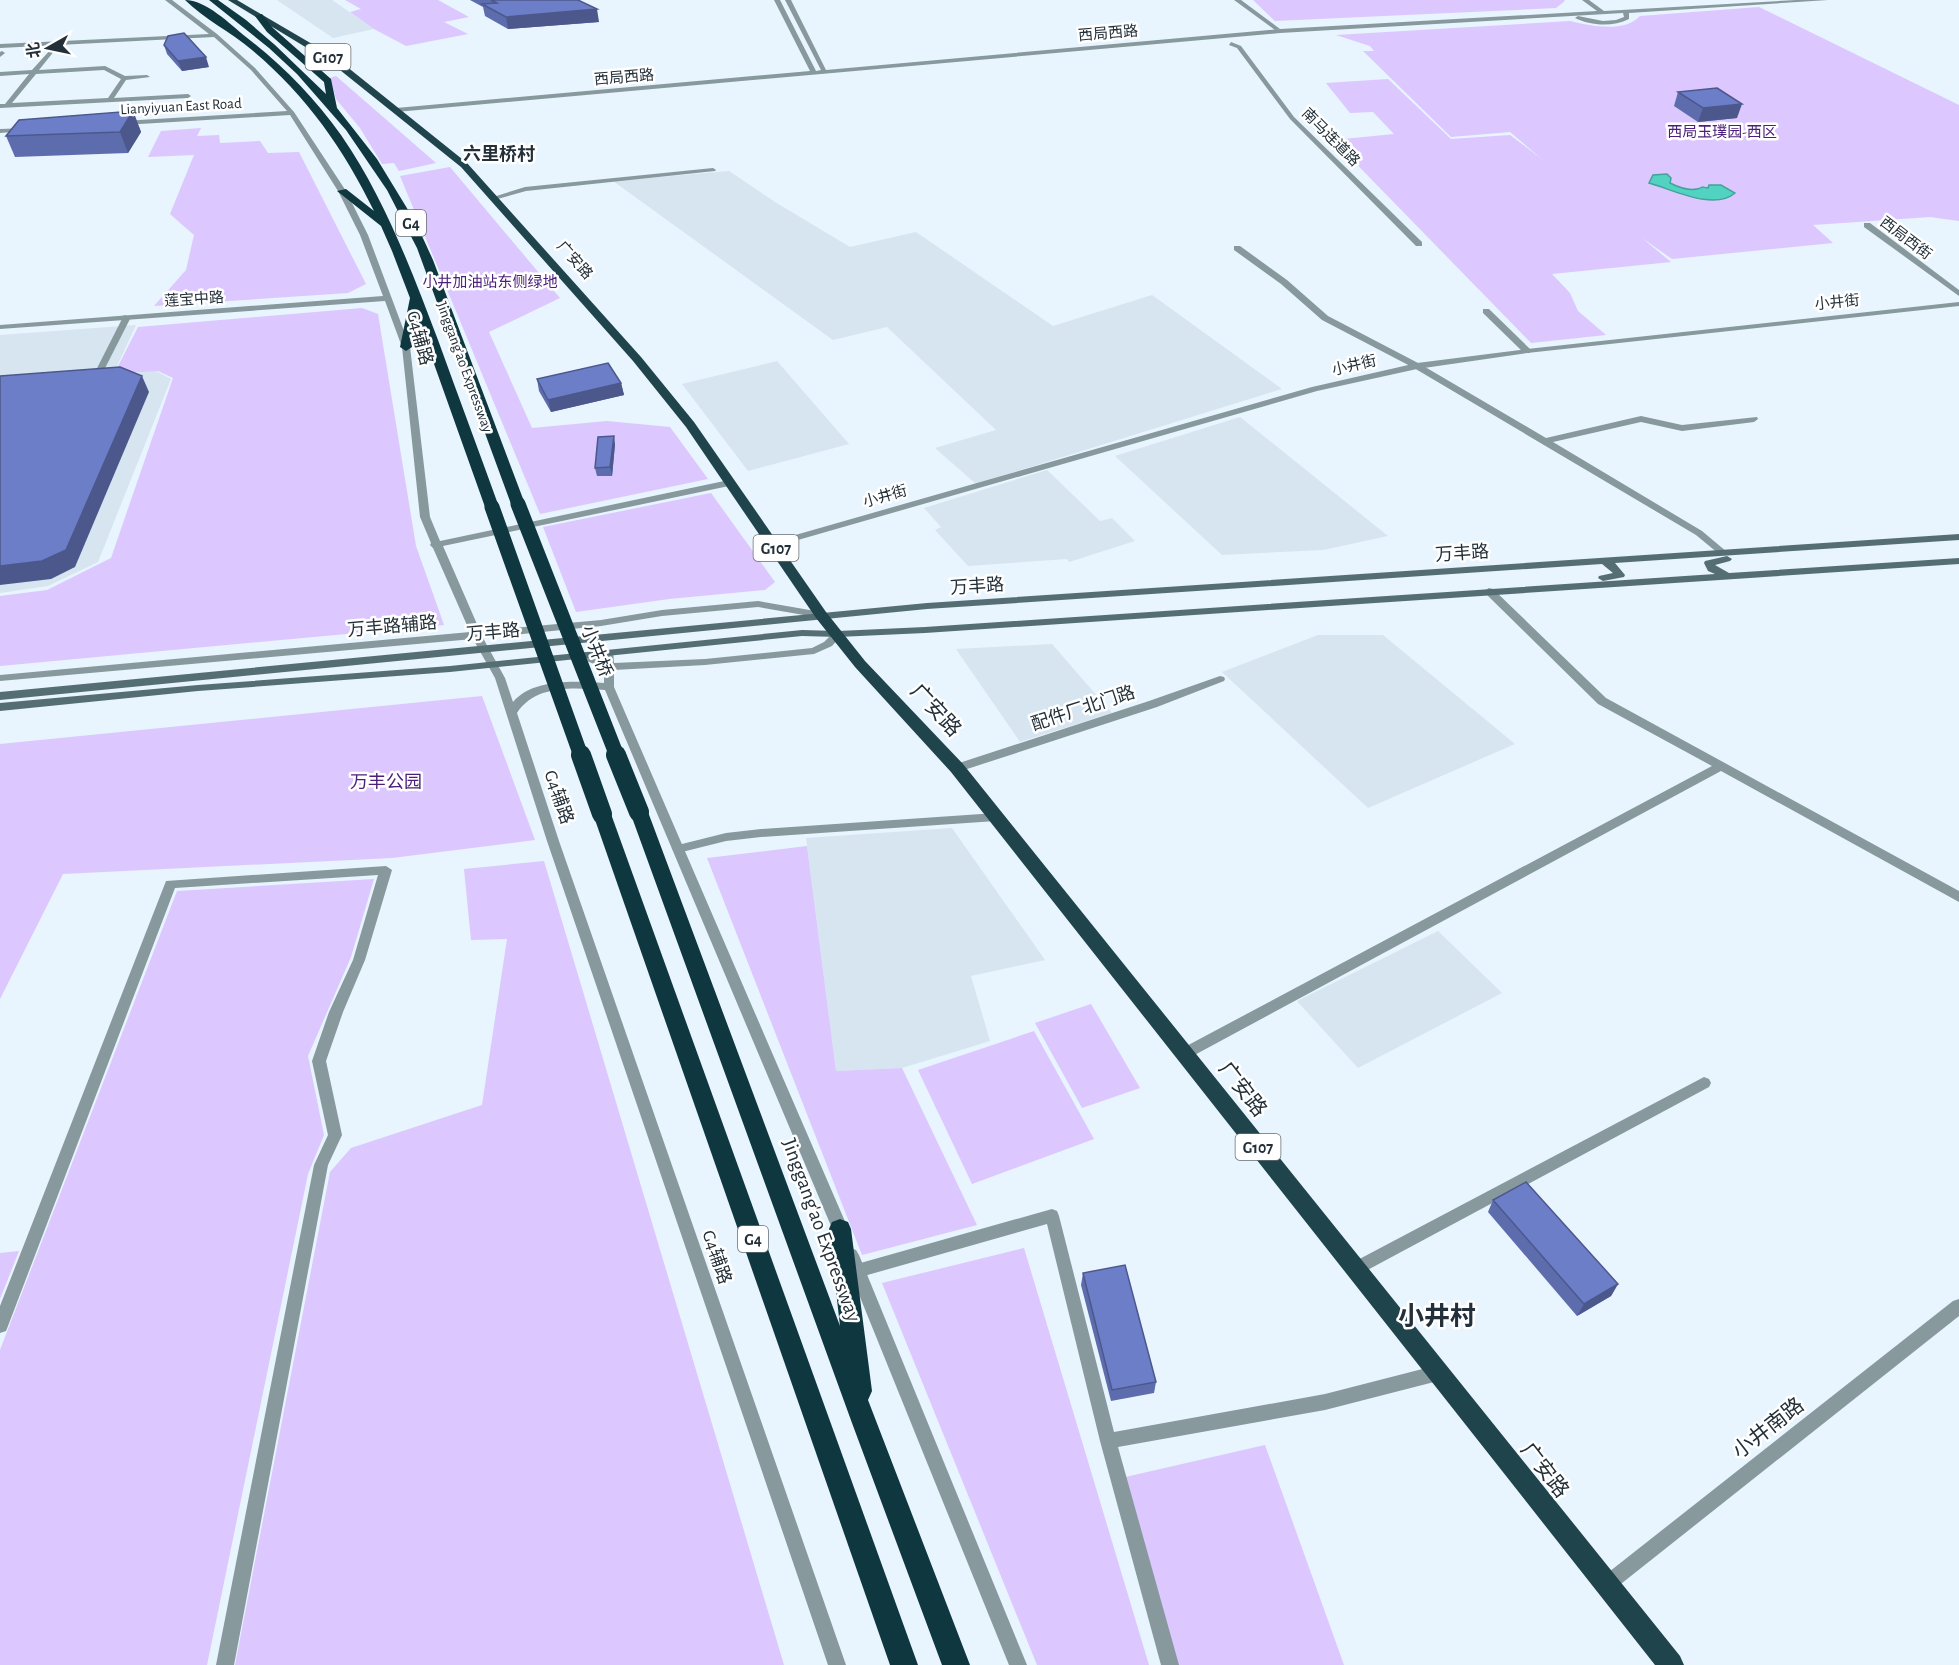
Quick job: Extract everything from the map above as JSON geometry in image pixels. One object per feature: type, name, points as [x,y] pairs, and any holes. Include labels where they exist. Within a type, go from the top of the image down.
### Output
[{"type":"highway","name":"Jinggang'ao Expressway","points":[[189,0],[236,33],[268,61],[316,110],[354,163],[390,228],[602,814],[904,1665]]},
{"type":"highway","name":"G4","points":[[213,0],[245,22],[286,57],[333,106]]},
{"type":"highway","name":"广安路","points":[[232,0],[314,47],[464,165],[637,359],[690,425],[821,615]]},
{"type":"highway","points":[[258,16],[270,30],[328,81],[333,106]]},
{"type":"highway","name":"小井桥","points":[[333,106],[376,162],[412,225],[639,812]]},
{"type":"highway","points":[[342,191],[390,228]]},
{"type":"highway","points":[[406,346],[416,296]]},
{"type":"highway","name":"G107","points":[[821,615],[838,634]]},
{"type":"highway","name":"广安路","points":[[838,634],[860,664],[957,768],[1671,1665]]},
{"type":"highway","name":"Jinggang'ao Expressway","points":[[639,812],[864,1423],[956,1665]]},
{"type":"highway","points":[[840,1229],[864,1423]]},
{"type":"main road","name":"万丰路","points":[[0,696],[927,606],[1959,537]]},
{"type":"main road","points":[[1728,577],[1712,569],[1709,563],[1717,559],[1803,554],[1843,544]]},
{"type":"main road","points":[[1489,591],[1522,583],[1620,575],[1613,566],[1604,561]]},
{"type":"main road","name":"万丰路","points":[[0,707],[198,688],[492,665],[802,633],[838,634],[925,630],[1959,561]]},
{"type":"main road","points":[[925,630],[918,622],[919,613],[927,606]]},
{"type":"street","name":"G4辅路","points":[[168,0],[215,35],[253,69],[292,113],[342,191],[364,235],[406,346],[425,517],[435,545],[476,635],[500,678],[837,1665]]},
{"type":"street","points":[[777,0],[814,72]]},
{"type":"street","points":[[788,0],[825,71]]},
{"type":"street","points":[[1237,0],[1277,29]]},
{"type":"street","points":[[1585,0],[1601,11]]},
{"type":"street","name":"西局西路","points":[[393,108],[1277,29],[1767,0]]},
{"type":"street","name":"西局西路","points":[[825,71],[1280,32],[1572,15],[1601,11],[1825,0]]},
{"type":"street","points":[[1572,15],[1587,20],[1608,22],[1625,20],[1628,16],[1626,11]]},
{"type":"street","points":[[0,51],[215,35]]},
{"type":"street","name":"南马连道路","points":[[1231,44],[1239,47],[1292,118],[1419,244]]},
{"type":"street","points":[[4,106],[52,50]]},
{"type":"street","points":[[0,74],[105,68],[124,78],[147,77],[142,84]]},
{"type":"street","points":[[110,100],[124,78]]},
{"type":"street","points":[[133,99],[137,92]]},
{"type":"street","points":[[4,106],[188,96]]},
{"type":"street","name":"Lianyiyuan East Road","points":[[110,124],[292,113]]},
{"type":"street","points":[[0,130],[33,129]]},
{"type":"street","points":[[494,198],[525,189],[713,170]]},
{"type":"street","name":"西局西街","points":[[1867,225],[1959,294]]},
{"type":"street","points":[[1237,248],[1284,282],[1325,318],[1417,366],[1545,441],[1699,533],[1722,552]]},
{"type":"street","name":"莲宝中路","points":[[0,327],[389,298]]},
{"type":"street","name":"小井街","points":[[774,544],[1272,401],[1417,366],[1527,351],[1959,304]]},
{"type":"street","points":[[1486,311],[1527,351]]},
{"type":"street","points":[[94,382],[127,317]]},
{"type":"street","points":[[1545,441],[1641,419],[1682,428],[1754,419]]},
{"type":"street","points":[[435,545],[729,483]]},
{"type":"street","points":[[1489,591],[1602,701],[1959,897]]},
{"type":"street","name":"万丰路辅路","points":[[0,678],[601,623],[662,613],[758,604],[821,615]]},
{"type":"street","points":[[583,655],[609,667],[705,662],[814,651],[828,644],[838,634]]},
{"type":"street","points":[[609,652],[609,687],[840,1229],[1018,1665]]},
{"type":"street","name":"配件厂北门路","points":[[957,768],[1153,704],[1220,679]]},
{"type":"street","points":[[511,713],[522,698],[541,690],[580,685],[609,687]]},
{"type":"street","points":[[1184,1054],[1721,766]]},
{"type":"street","points":[[678,849],[726,837],[761,833],[996,817]]},
{"type":"street","points":[[0,1326],[171,884],[386,870],[359,960],[336,1012],[319,1061],[335,1135],[321,1165],[225,1665]]},
{"type":"street","points":[[1355,1269],[1704,1083]]},
{"type":"street","points":[[857,1271],[1052,1216],[1108,1441],[1170,1665]]},
{"type":"street","name":"小井南路","points":[[1606,1585],[1959,1306]]},
{"type":"street","points":[[1108,1441],[1325,1402],[1438,1373]]},
{"type":"shaded area","points":[[277,0],[332,0],[374,29],[333,38]]},
{"type":"shaded area","points":[[729,171],[850,247],[916,232],[1053,326],[1152,295],[1282,389],[976,484],[935,448],[996,430],[887,327],[833,340],[613,181]]},
{"type":"shaded area","points":[[1667,174],[1671,178],[1670,183],[1683,188],[1708,188],[1709,185],[1721,185],[1735,193],[1726,198],[1705,200],[1649,183],[1653,175]]},
{"type":"shaded area","points":[[136,325],[113,375],[156,371],[171,379],[98,562],[48,586],[0,593],[0,335]]},
{"type":"shaded area","points":[[777,361],[849,444],[748,471],[682,384]]},
{"type":"shaded area","points":[[1240,417],[1388,536],[1323,550],[1222,555],[1115,456]]},
{"type":"shaded area","points":[[1047,470],[1100,521],[1112,518],[1135,541],[1069,562],[1067,559],[968,566],[935,530],[941,527],[924,508]]},
{"type":"shaded area","points":[[1318,635],[1383,635],[1515,744],[1368,808],[1222,672]]},
{"type":"shaded area","points":[[1052,644],[1112,713],[1020,742],[956,649]]},
{"type":"shaded area","points":[[952,828],[1045,960],[971,976],[990,1041],[902,1068],[836,1071],[806,838]]},
{"type":"shaded area","points":[[1438,931],[1502,993],[1358,1068],[1297,1001]]},
{"type":"green space","points":[[345,0],[438,0],[469,17],[444,22],[468,34],[406,46],[374,29],[350,12],[361,9]]},
{"type":"green space","points":[[1253,0],[1565,1],[1556,8],[1275,21]]},
{"type":"green space","name":"西局玉璞园-西区","points":[[1759,7],[1959,105],[1959,221],[1930,217],[1813,225],[1833,243],[1672,259],[1642,238],[1671,262],[1552,274],[1570,293],[1578,311],[1606,335],[1531,343],[1333,140],[1394,134],[1373,112],[1350,113],[1326,83],[1388,79],[1451,139],[1510,135],[1543,160],[1510,132],[1451,137],[1363,51],[1374,51],[1370,46],[1336,35],[1570,21],[1607,27],[1626,25],[1640,16]]},
{"type":"green space","points":[[336,76],[436,163],[399,171],[394,163],[382,164],[360,128],[336,99],[330,78]]},
{"type":"green space","points":[[201,128],[197,136],[219,135],[220,143],[260,141],[268,153],[299,152],[366,284],[348,293],[154,306],[186,270],[194,235],[170,214],[194,155],[148,157],[161,131]]},
{"type":"green space","name":"小井加油站东侧绿地","points":[[450,167],[560,298],[489,332],[532,428],[607,421],[670,427],[708,479],[540,514],[400,176]]},
{"type":"green space","points":[[362,308],[378,314],[416,546],[444,625],[0,666],[0,596],[47,590],[111,558],[173,378],[158,371],[114,374],[138,327]]},
{"type":"green space","points":[[711,493],[775,582],[765,590],[669,599],[576,612],[543,527]]},
{"type":"green space","name":"万丰公园","points":[[482,696],[535,840],[392,858],[63,874],[0,999],[0,744]]},
{"type":"green space","points":[[807,846],[836,1071],[902,1068],[977,1225],[862,1255],[707,858]]},
{"type":"green space","points":[[544,861],[784,1665],[235,1665],[330,1172],[351,1148],[482,1105],[507,939],[471,940],[464,869]]},
{"type":"green space","points":[[374,879],[351,957],[308,1056],[324,1135],[308,1174],[207,1665],[0,1665],[0,1350],[177,891]]},
{"type":"green space","points":[[1091,1004],[1140,1088],[1082,1108],[1035,1023]]},
{"type":"green space","points":[[1034,1031],[1094,1139],[972,1184],[918,1070]]},
{"type":"green space","points":[[1024,1248],[1149,1665],[1037,1665],[882,1283]]},
{"type":"green space","points":[[19,1251],[0,1299],[0,1253]]},
{"type":"green space","points":[[1265,1445],[1344,1665],[1175,1665],[1121,1478]]},
{"type":"building","points":[[491,0],[578,0],[597,9],[506,17],[482,4],[497,3]]},
{"type":"building","points":[[184,33],[206,57],[178,61],[164,45],[168,36]]},
{"type":"building","points":[[1717,88],[1742,104],[1703,108],[1678,92]]},
{"type":"building","points":[[133,111],[120,132],[6,136],[19,120]]},
{"type":"building","points":[[608,363],[621,383],[548,400],[537,379]]},
{"type":"building","points":[[120,367],[142,376],[66,550],[42,561],[0,566],[0,376]]},
{"type":"building","points":[[614,436],[610,467],[595,468],[598,437]]},
{"type":"building","points":[[1526,1182],[1618,1284],[1584,1304],[1493,1200]]},
{"type":"building","points":[[1125,1265],[1156,1382],[1112,1390],[1083,1273]]},
{"type":"district","name":"六里桥村","points":[[499,154]]},
{"type":"district","name":"小井村","points":[[1437,1316]]}]
